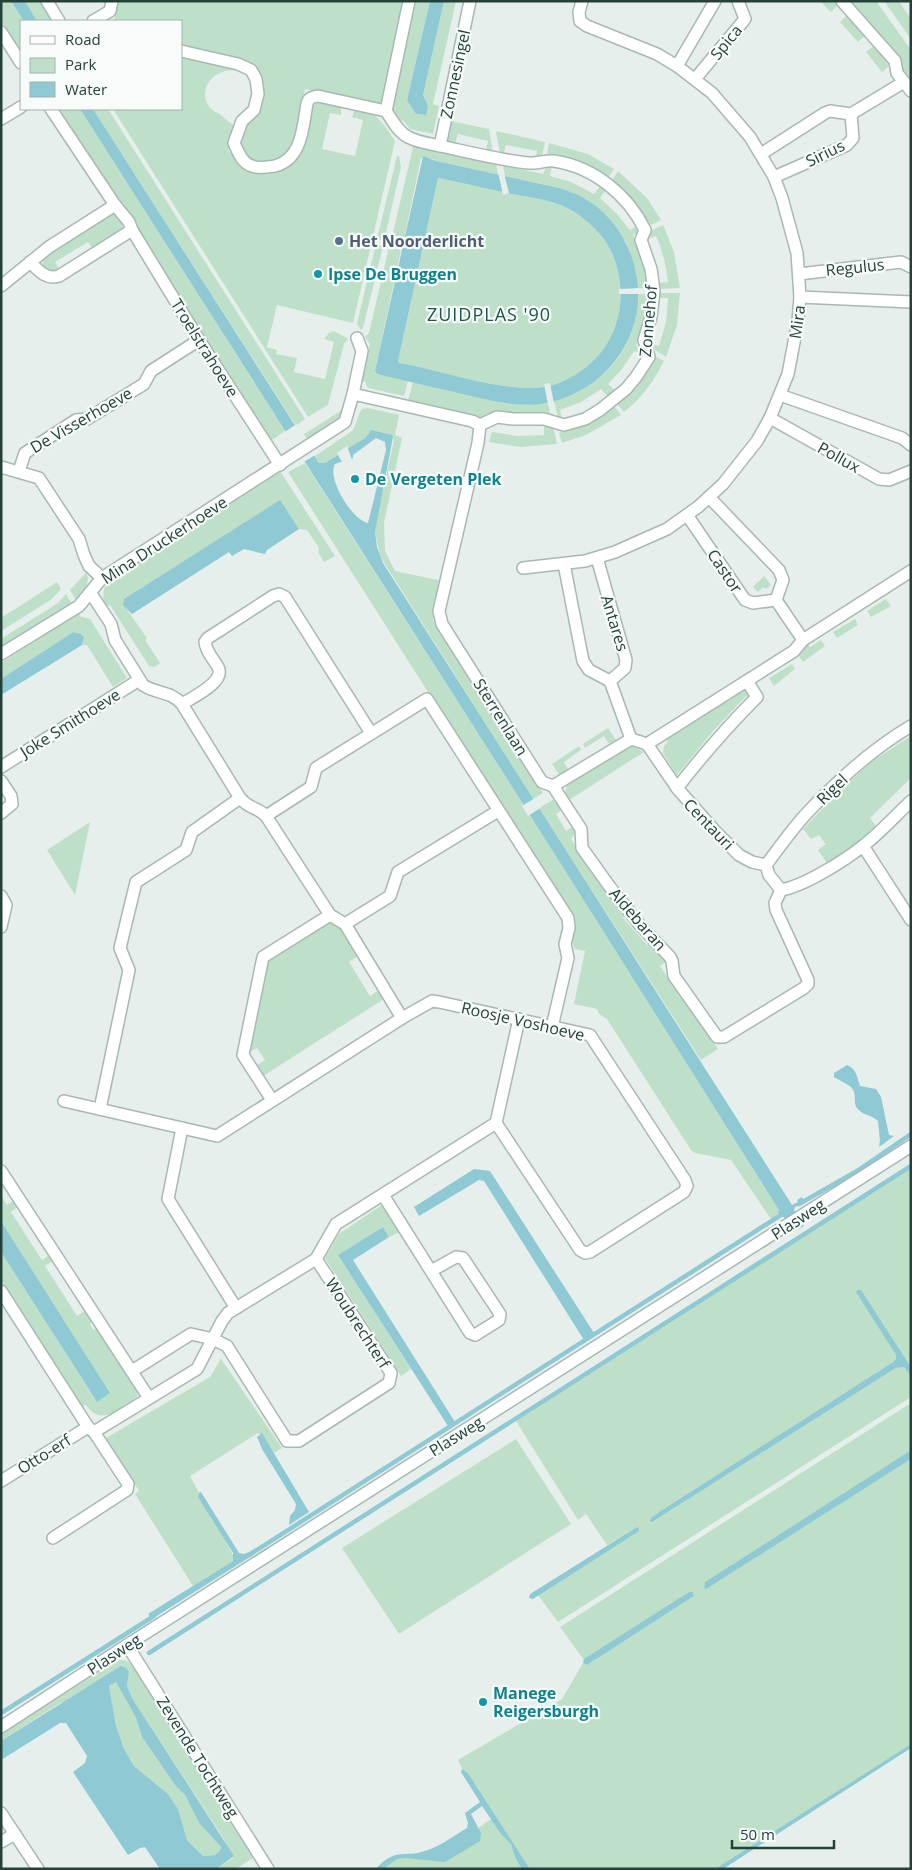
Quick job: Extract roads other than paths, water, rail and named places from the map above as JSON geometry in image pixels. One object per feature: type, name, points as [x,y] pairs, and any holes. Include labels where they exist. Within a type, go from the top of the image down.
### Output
[{"type":"street","points":[[47,1],[58,20]]},
{"type":"street","points":[[182,51],[238,64],[251,70],[256,79],[258,94],[254,110],[242,121],[234,142],[240,156],[246,163],[252,166],[271,166],[291,158],[300,140],[308,101],[312,97],[318,96],[386,111],[409,1]]},
{"type":"street","name":"Zonnesingel","points":[[440,146],[470,1]]},
{"type":"street","name":"Mira","points":[[523,568],[564,564],[597,558],[615,552],[667,529],[709,497],[723,484],[757,441],[770,418],[788,374],[798,322],[800,297],[797,254],[782,198],[774,177],[750,137],[712,94],[677,66],[656,54],[587,26],[580,21],[579,12],[582,1]]},
{"type":"street","name":"Spica","points":[[677,66],[715,1]]},
{"type":"street","name":"Spica","points":[[695,79],[745,19],[738,1]]},
{"type":"street","points":[[842,1],[895,61],[897,73],[907,86],[851,114]]},
{"type":"street","points":[[95,20],[110,11]]},
{"type":"street","points":[[1,32],[20,61]]},
{"type":"street","points":[[1,119],[20,108]]},
{"type":"street","name":"Troelstrahoeve","points":[[52,110],[115,206],[129,222],[132,230],[199,340],[280,464]]},
{"type":"street","name":"Zonnehof","points":[[386,111],[397,128],[406,137],[415,141],[529,164],[553,161],[572,166],[607,183],[625,199],[637,214],[646,230],[641,240],[651,269],[653,302],[644,340],[649,357],[636,378],[600,410],[585,419],[564,425],[544,419],[513,419],[497,416],[480,425]]},
{"type":"street","name":"Sirius","points":[[761,154],[825,113],[851,114],[853,138],[847,145],[774,177]]},
{"type":"street","points":[[1,286],[49,247],[115,206]]},
{"type":"street","points":[[30,262],[44,276],[52,278],[59,276],[132,230]]},
{"type":"street","name":"Regulus","points":[[799,274],[901,262],[911,267]]},
{"type":"street","name":"Regulus","points":[[800,297],[911,302]]},
{"type":"street","points":[[280,464],[345,422],[362,351],[357,338]]},
{"type":"street","name":"De Visserhoeve","points":[[19,471],[25,453],[76,420],[87,419],[144,384],[151,371],[199,340]]},
{"type":"street","points":[[353,394],[472,421],[480,425]]},
{"type":"street","points":[[780,395],[902,438],[911,445]]},
{"type":"street","name":"Pollux","points":[[770,418],[879,479],[889,480],[911,471]]},
{"type":"street","name":"Sterrenlaan","points":[[480,425],[478,443],[439,610],[442,624],[542,782],[553,786]]},
{"type":"street","name":"Mina Druckerhoeve","points":[[1,654],[79,606],[102,578],[280,464]]},
{"type":"street","name":"De Visserhoeve","points":[[1,468],[19,471],[39,478],[79,540],[90,566],[102,578]]},
{"type":"street","points":[[709,497],[779,570],[783,580],[776,600],[804,640]]},
{"type":"street","name":"Castor","points":[[687,515],[745,600],[753,603],[776,600]]},
{"type":"street","name":"Antares","points":[[597,558],[626,660],[625,668],[610,681]]},
{"type":"street","points":[[564,564],[583,661],[589,670],[610,681],[631,739]]},
{"type":"street","points":[[553,786],[631,739],[647,744],[794,651],[804,640],[911,571]]},
{"type":"street","points":[[90,592],[111,624],[115,640],[143,685],[150,690],[175,696],[182,704],[240,798],[247,806],[262,811],[330,915],[345,924],[402,1018]]},
{"type":"street","points":[[182,704],[216,682],[220,675],[219,669],[206,648],[205,642],[208,638],[279,594],[285,597],[371,733]]},
{"type":"street","name":"Joke Smithoeve","points":[[1,767],[140,680]]},
{"type":"street","points":[[677,788],[705,752],[757,698],[747,681]]},
{"type":"street","points":[[266,816],[311,787],[316,768],[427,699],[568,918],[569,928],[565,944],[568,958],[552,1027]]},
{"type":"street","name":"Rigel","points":[[766,865],[806,814],[843,778],[860,762],[911,726]]},
{"type":"street","name":"Centauri","points":[[647,744],[677,788],[708,823],[739,854],[752,862],[766,865]]},
{"type":"street","points":[[1,782],[10,796],[12,804],[1,813]]},
{"type":"street","name":"Aldebaran","points":[[553,786],[581,830],[582,848],[639,924],[670,956],[674,976],[717,1037],[724,1037],[808,984],[808,980],[776,910],[777,896],[781,890]]},
{"type":"street","points":[[100,1109],[129,970],[120,948],[136,882],[186,850],[192,832],[240,798]]},
{"type":"street","points":[[766,865],[769,875],[781,890],[792,888],[812,878],[863,846],[911,801]]},
{"type":"street","points":[[345,924],[390,896],[398,872],[498,811]]},
{"type":"street","points":[[863,846],[911,919]]},
{"type":"street","points":[[1,896],[6,905],[1,927]]},
{"type":"street","points":[[272,1100],[243,1055],[263,957],[330,915]]},
{"type":"street","name":"Roosje Voshoeve","points":[[64,1101],[218,1136],[272,1100],[432,1001],[590,1035],[685,1180],[687,1186],[684,1192],[590,1252],[585,1253],[580,1250],[496,1123]]},
{"type":"street","points":[[91,1430],[197,1369],[228,1313],[316,1259],[336,1224],[496,1123],[518,1019]]},
{"type":"street","points":[[182,1128],[168,1199],[236,1308]]},
{"type":"street","name":"Plasweg","points":[[1,1727],[911,1146]]},
{"type":"street","points":[[1,1171],[149,1398]]},
{"type":"street","points":[[383,1195],[470,1333],[475,1335],[499,1320],[500,1314],[463,1258],[456,1256],[431,1271]]},
{"type":"street","name":"Woubrechterf","points":[[132,1371],[191,1334],[213,1339],[227,1346],[287,1441],[299,1441],[389,1383],[391,1373],[316,1259]]},
{"type":"street","points":[[1,1291],[128,1484],[127,1490],[53,1538]]},
{"type":"street","name":"Otto-erf","points":[[1,1482],[91,1430]]},
{"type":"street","name":"Zevende Tochtweg","points":[[127,1645],[268,1869]]},
{"type":"street","points":[[1,1813],[38,1869]]},
{"type":"street","points":[[1,1842],[15,1834]]},
{"type":"water","points":[[11,1],[25,1],[36,20],[23,20]]},
{"type":"water","points":[[430,1],[444,1],[423,95],[428,106],[426,115],[416,114],[407,100]]},
{"type":"water","points":[[81,110],[94,110],[319,463],[325,463],[365,438],[371,430],[392,435],[375,532],[377,547],[383,563],[792,1205],[802,1197],[805,1203],[795,1207],[794,1210],[804,1226],[793,1232],[784,1217],[779,1217],[779,1210]],"holes":[[[376,438],[385,442],[386,450],[368,523],[355,515],[342,498],[334,479],[333,470],[335,464],[353,458],[353,455]]]},
{"type":"water","points":[[423,156],[436,161],[559,188],[574,194],[603,212],[615,225],[624,240],[631,255],[637,279],[638,303],[634,325],[625,346],[612,365],[595,381],[574,394],[539,404],[514,404],[377,374],[375,371]],"holes":[[[438,178],[560,205],[574,212],[587,222],[606,242],[614,258],[619,276],[621,294],[619,311],[607,344],[596,358],[578,373],[554,385],[528,388],[510,387],[399,363]]]},
{"type":"water","points":[[280,500],[299,529],[267,550],[265,554],[244,549],[232,556],[229,552],[132,614],[123,605],[124,599]]},
{"type":"water","points":[[73,632],[84,637],[82,645],[1,695],[1,679]]},
{"type":"water","points":[[847,1065],[854,1071],[860,1086],[876,1089],[881,1097],[889,1135],[894,1136],[879,1147],[878,1121],[856,1107],[851,1087],[834,1077],[834,1073]]},
{"type":"water","points":[[474,1169],[490,1171],[594,1333],[584,1340],[484,1181],[479,1180],[419,1216],[414,1207]]},
{"type":"water","points":[[1,1221],[110,1393],[97,1402],[1,1252]]},
{"type":"water","points":[[383,1227],[389,1237],[353,1260],[455,1422],[448,1426],[338,1255]]},
{"type":"water","points":[[861,1290],[911,1367],[911,1376],[904,1367],[896,1368],[652,1522],[650,1521],[659,1512],[896,1359],[896,1355],[856,1292]]},
{"type":"water","points":[[262,1433],[309,1512],[289,1525],[290,1516],[295,1510],[296,1504],[262,1449],[257,1437]]},
{"type":"water","points":[[911,1450],[911,1459],[706,1589],[704,1587],[705,1582]]},
{"type":"water","points":[[201,1492],[239,1553],[244,1554],[252,1551],[253,1555],[152,1619],[148,1614],[233,1561],[233,1553],[198,1497]]},
{"type":"water","points":[[637,1527],[639,1531],[533,1599],[529,1598],[530,1594]]},
{"type":"water","points":[[689,1592],[693,1592],[694,1596],[587,1665],[583,1663],[584,1659]]},
{"type":"water","points":[[121,1666],[126,1668],[129,1672],[127,1686],[132,1698],[234,1856],[216,1869],[160,1869],[145,1847],[128,1855],[73,1772],[85,1763],[87,1756],[66,1723],[60,1723],[1,1760],[1,1741]],"holes":[[[116,1682],[136,1718],[142,1737],[175,1785],[185,1795],[199,1823],[221,1847],[220,1851],[215,1855],[203,1856],[187,1840],[178,1809],[168,1794],[134,1766],[124,1749],[116,1726],[109,1686]]]},
{"type":"water","points":[[911,1744],[911,1748],[723,1869],[715,1869]]},
{"type":"water","points":[[462,1769],[468,1773],[530,1869],[522,1869],[511,1844],[501,1834],[482,1806],[471,1814],[481,1833],[480,1841],[445,1862],[405,1858],[397,1859],[383,1869],[376,1869],[394,1855],[418,1853],[431,1849],[467,1828],[468,1823],[465,1813],[480,1802],[461,1772]]},
{"type":"waterway","points":[[799,1204],[857,1171],[911,1134]]},
{"type":"waterway","points":[[149,1653],[911,1166]]},
{"type":"waterway","points":[[249,1555],[784,1213]]},
{"type":"waterway","points":[[1,1713],[154,1616]]},
{"type":"place","name":"Het Noorderlicht","points":[[339,241]]},
{"type":"place","name":"Ipse De Bruggen","points":[[318,274]]},
{"type":"place","name":"De Vergeten Plek","points":[[355,479]]},
{"type":"place","name":"Manege Reigersburgh","points":[[483,1702]]},
{"type":"district","name":"ZUIDPLAS '90","points":[[489,314]]}]
